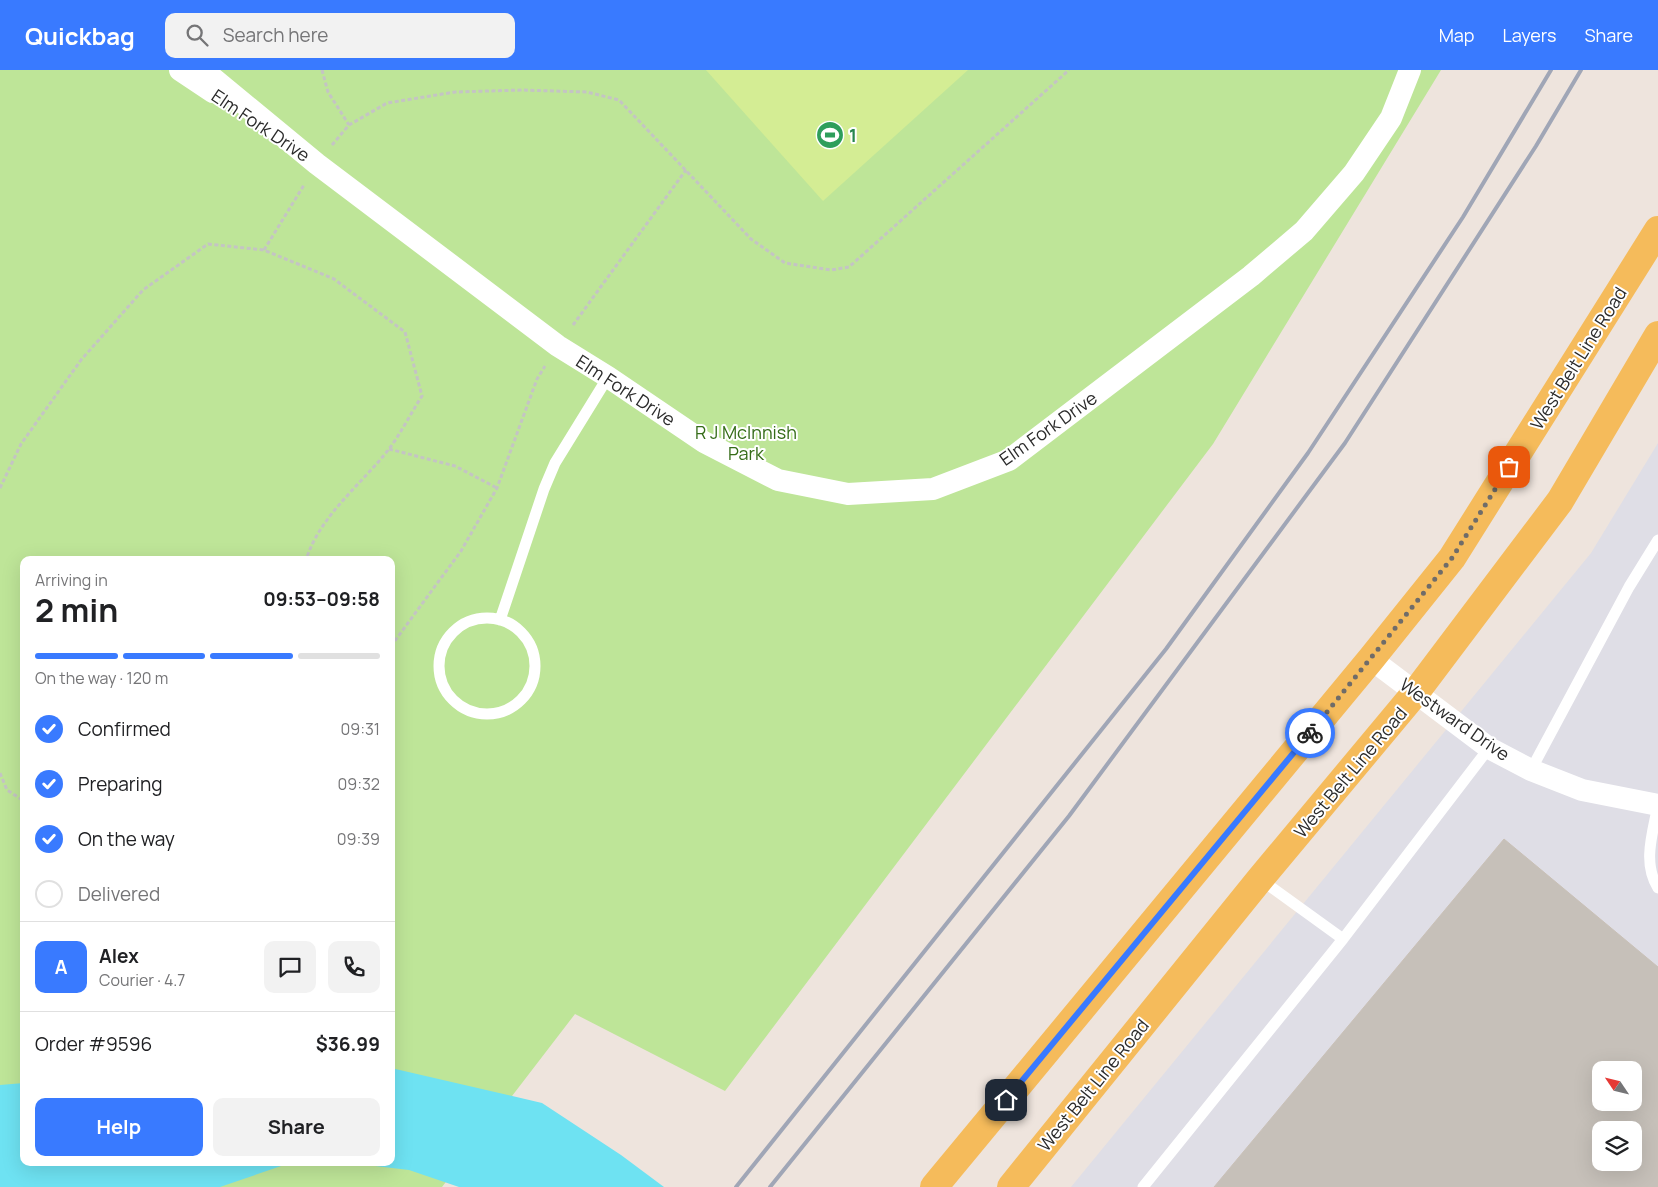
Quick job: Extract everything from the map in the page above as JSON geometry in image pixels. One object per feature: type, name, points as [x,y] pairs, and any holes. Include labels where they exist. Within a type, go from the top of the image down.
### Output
[{"type":"main road","name":"West Belt Line Road","points":[[934,1187],[1371,659],[1452,558],[1658,230]]},
{"type":"main road","name":"West Belt Line Road","points":[[1011,1187],[1260,879],[1416,692],[1560,501],[1658,335]]},
{"type":"street","name":"Elm Fork Drive","points":[[180,70],[317,164]]},
{"type":"street","name":"Elm Fork Drive","points":[[203,70],[317,164],[558,346],[608,377],[704,442],[778,480],[848,494],[933,489],[1009,460],[1251,276],[1304,231],[1354,173],[1392,118],[1410,70]]},
{"type":"street","name":"Westward Drive","points":[[1371,659],[1489,748],[1531,770],[1582,790],[1658,805]]},
{"type":"lane","points":[[500,620],[551,472],[608,377]]},
{"type":"lane","points":[[1531,770],[1629,587],[1658,540]]},
{"type":"lane","points":[[493,618],[500,620],[509,623],[522,633],[531,647],[535,663],[534,678],[528,692],[505,711],[490,714],[475,713],[461,708],[455,703],[442,685],[438,668],[440,652],[448,637],[460,625],[476,619],[493,618]]},
{"type":"lane","points":[[1143,1187],[1343,939],[1489,748]]},
{"type":"lane","points":[[1658,805],[1649,852],[1653,880],[1658,888]]},
{"type":"lane","points":[[1260,879],[1343,939]]},
{"type":"path","points":[[322,70],[328,92],[349,125]]},
{"type":"path","points":[[264,250],[317,164],[349,125],[387,103],[455,92],[522,90],[587,92],[619,100],[751,239],[785,263],[831,270],[849,267],[1069,70]]},
{"type":"path","points":[[395,641],[461,550],[497,488],[537,379],[558,346],[686,170]]},
{"type":"path","points":[[0,488],[21,444],[81,360],[143,290],[208,244],[264,250],[334,279],[405,332],[422,396],[389,449],[355,486],[311,542],[307,556]]},
{"type":"path","points":[[389,449],[455,466],[497,488]]},
{"type":"path","points":[[0,773],[8,790],[20,798]]},
{"type":"shaded area","points":[[1658,443],[1658,1187],[1071,1187],[1591,553]]},
{"type":"green space","name":"R J McInnish Park","points":[[0,70],[1441,70],[1213,444],[725,1091],[575,1014],[442,1187],[0,1187]]},
{"type":"green space","name":"1","points":[[706,70],[968,70],[823,201]]},
{"type":"water","points":[[395,1069],[542,1103],[621,1155],[664,1187],[459,1187],[409,1170],[375,1166],[395,1166]]},
{"type":"water","points":[[20,1083],[20,1166],[281,1166],[220,1187],[0,1187],[0,1085]]},
{"type":"building","points":[[1504,839],[1658,967],[1658,1187],[1214,1187]]},
{"type":"railway","points":[[736,1187],[1166,649],[1308,453],[1463,217],[1551,70]]},
{"type":"railway","points":[[770,1187],[1069,816],[1345,443],[1536,146],[1581,70]]},
{"type":"way so far","points":[[1310,733],[1452,558],[1509,467]]},
{"type":"place","name":"1","points":[[830,135]]},
{"type":"route","points":[[1006,1100],[1310,733]]}]
